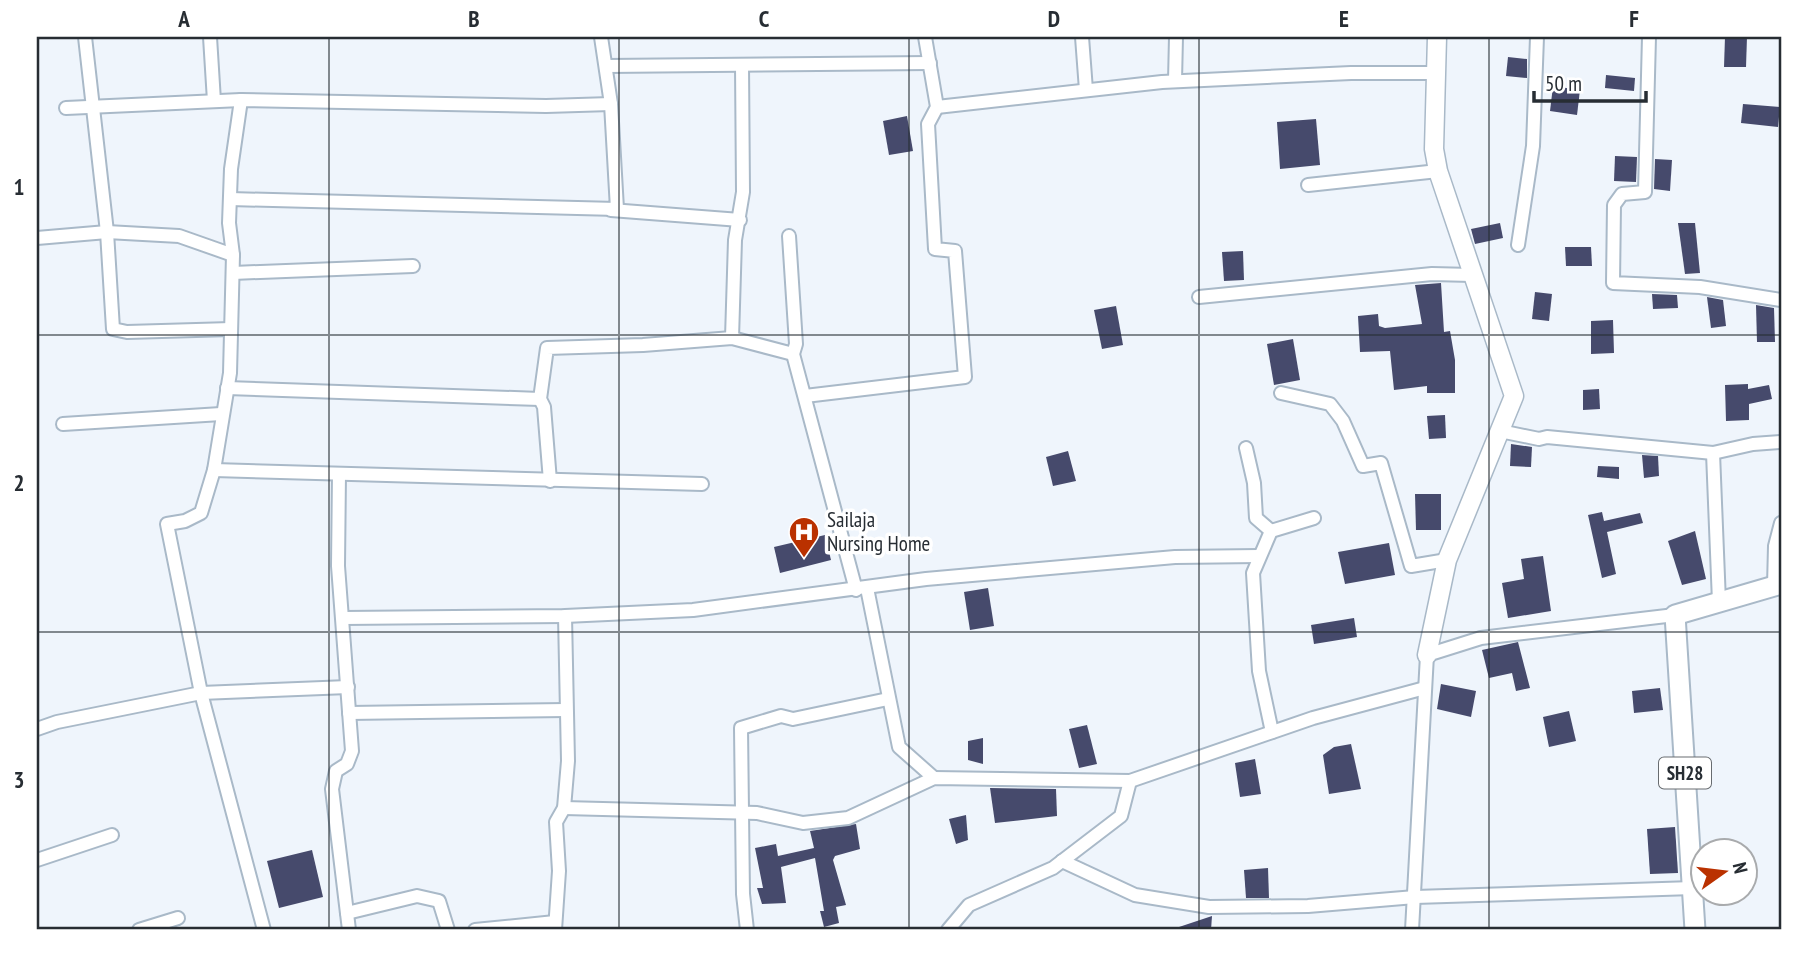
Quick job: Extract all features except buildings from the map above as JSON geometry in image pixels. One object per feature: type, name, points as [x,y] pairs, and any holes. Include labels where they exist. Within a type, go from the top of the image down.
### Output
[{"type":"main road","points":[[1675,615],[1778,585]]},
{"type":"main road","name":"SH28","points":[[1675,615],[1690,838]]},
{"type":"main road","name":"SH28","points":[[1694,908],[1695,930]]},
{"type":"street","points":[[85,37],[107,232],[113,329],[127,332],[231,329]]},
{"type":"street","points":[[210,37],[214,101]]},
{"type":"street","points":[[230,199],[617,209],[611,103],[601,37]]},
{"type":"street","points":[[805,396],[965,377],[955,251],[935,248],[928,124],[937,107],[925,37]]},
{"type":"street","points":[[1082,37],[1086,90]]},
{"type":"street","points":[[1175,81],[1176,37]]},
{"type":"street","points":[[1412,930],[1427,655],[1447,560],[1514,396],[1437,172],[1434,149],[1437,37]]},
{"type":"street","points":[[1518,245],[1533,146],[1537,37]]},
{"type":"street","points":[[1649,37],[1645,192],[1622,194],[1614,205],[1613,283],[1700,287],[1781,300]]},
{"type":"street","points":[[607,66],[930,63]]},
{"type":"street","points":[[732,338],[735,240],[743,192],[742,65]]},
{"type":"street","points":[[937,107],[1175,81],[1351,74],[1436,74]]},
{"type":"street","points":[[66,108],[241,100],[546,106],[611,103]]},
{"type":"street","points":[[241,100],[231,169],[229,223],[233,273],[227,388],[214,470],[201,513],[185,521],[167,524],[201,693],[264,930]]},
{"type":"street","points":[[1308,185],[1437,172]]},
{"type":"street","points":[[576,208],[740,220]]},
{"type":"street","points":[[37,238],[107,232],[179,236],[233,255]]},
{"type":"street","points":[[789,236],[796,344],[793,354],[861,589],[899,747],[934,778]]},
{"type":"street","points":[[233,273],[412,266]]},
{"type":"street","points":[[1199,297],[1432,274],[1472,275]]},
{"type":"street","points":[[550,481],[544,407],[540,399],[547,348],[643,345],[732,338],[793,354]]},
{"type":"street","points":[[227,388],[540,399]]},
{"type":"street","points":[[1281,393],[1330,404],[1343,421],[1363,466],[1381,463],[1411,566],[1447,560]]},
{"type":"street","points":[[63,424],[221,414]]},
{"type":"street","points":[[1500,431],[1539,439],[1547,437],[1713,453],[1753,444],[1781,442]]},
{"type":"street","points":[[1246,448],[1254,483],[1256,518],[1270,531]]},
{"type":"street","points":[[1713,453],[1719,602]]},
{"type":"street","points":[[214,470],[702,484]]},
{"type":"street","points":[[339,474],[338,566],[352,751],[347,764],[337,771],[332,789],[349,930]]},
{"type":"street","points":[[1272,732],[1259,671],[1253,573],[1270,531],[1314,518]]},
{"type":"street","points":[[1778,585],[1775,546],[1781,523]]},
{"type":"street","points":[[343,618],[565,616],[693,610],[926,579],[1175,556],[1259,556]]},
{"type":"street","points":[[1427,655],[1481,638],[1675,615]]},
{"type":"street","points":[[475,930],[555,926],[559,871],[556,822],[564,808],[568,761],[565,616]]},
{"type":"street","points":[[37,729],[57,722],[201,693],[348,687]]},
{"type":"street","points":[[564,808],[743,813],[803,823],[848,818],[934,778],[1130,780],[1313,718],[1425,688]]},
{"type":"street","points":[[747,930],[743,894],[741,728],[781,716],[793,719],[888,699]]},
{"type":"street","points":[[349,713],[566,710]]},
{"type":"street","points":[[948,930],[969,905],[1053,868],[1122,816],[1130,780]]},
{"type":"street","points":[[37,860],[111,835]]},
{"type":"street","points":[[1062,861],[1135,895],[1209,907],[1308,906],[1415,897],[1688,888]]},
{"type":"street","points":[[347,913],[417,896],[439,901],[448,930]]},
{"type":"street","points":[[139,930],[178,918]]},
{"type":"place","name":"Sailaja Nursing Home","points":[[804,559]]}]
